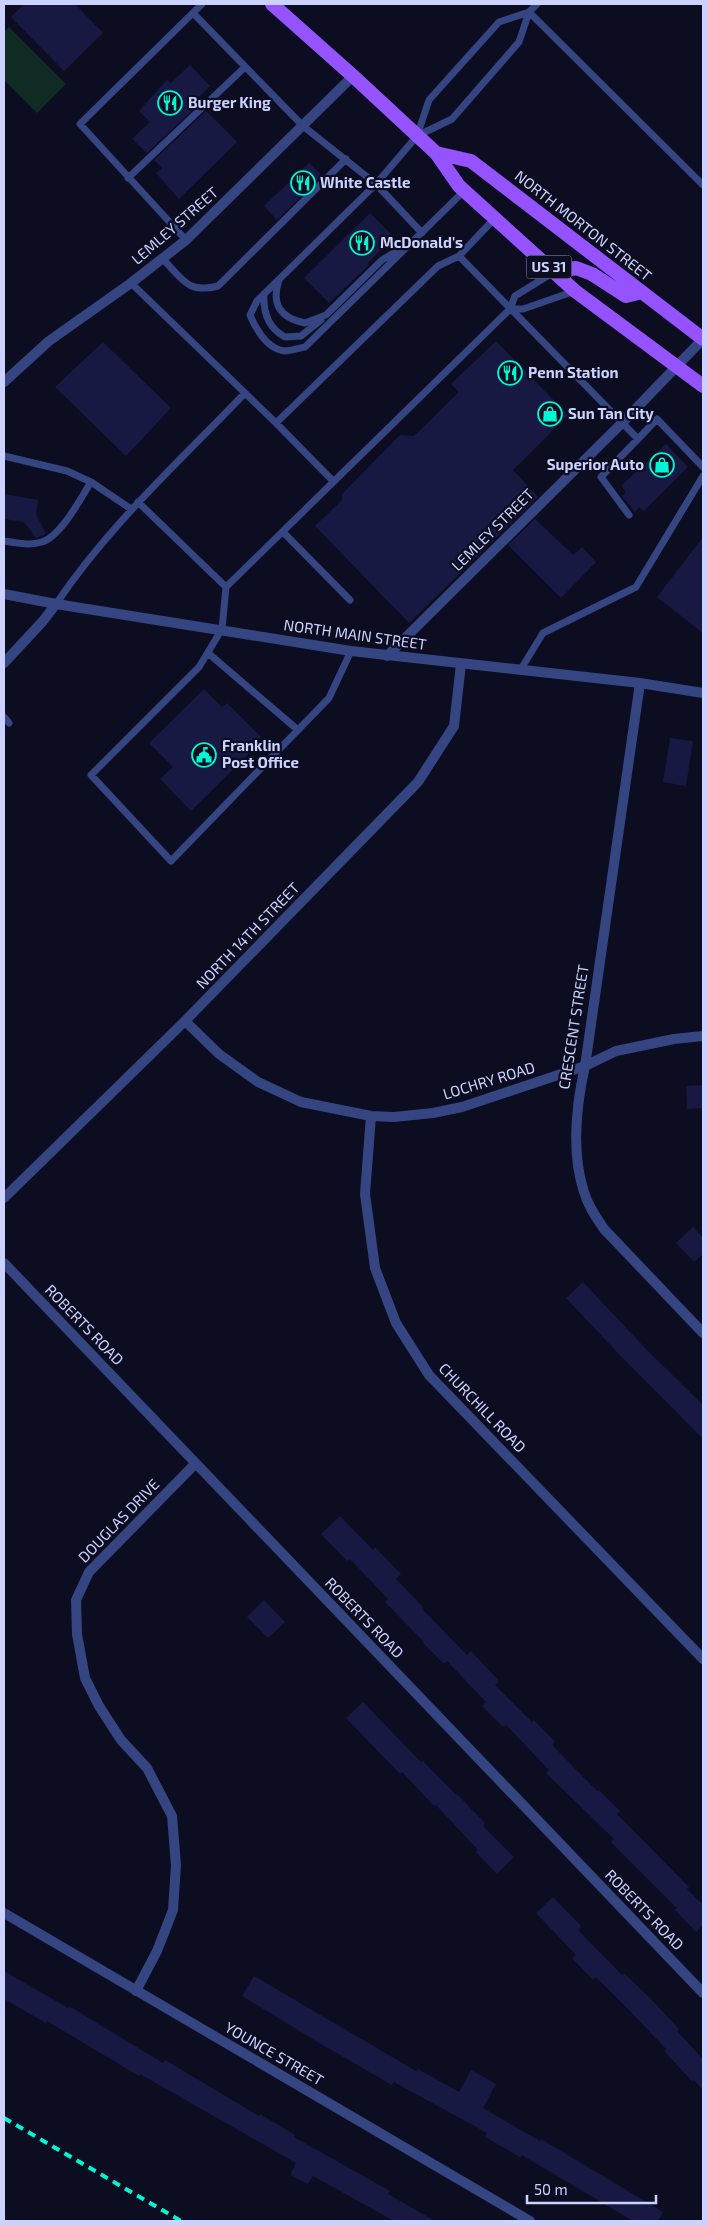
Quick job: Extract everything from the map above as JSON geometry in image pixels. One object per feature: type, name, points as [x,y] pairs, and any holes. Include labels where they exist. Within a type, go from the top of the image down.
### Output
[{"type":"main road","name":"NORTH MORTON STREET","points":[[272,4],[436,153],[464,191],[575,291],[703,386]]},
{"type":"main road","name":"NORTH MORTON STREET","points":[[436,153],[471,161],[703,339]]},
{"type":"main road","points":[[554,272],[576,268],[592,274],[626,296],[642,292]]},
{"type":"street","name":"LEMLEY STREET","points":[[4,382],[49,341],[131,283],[186,240],[353,76]]},
{"type":"street","name":"LEMLEY STREET","points":[[387,656],[622,423],[703,339]]},
{"type":"street","name":"NORTH MAIN STREET","points":[[4,594],[352,651],[640,683],[703,694]]},
{"type":"street","points":[[4,663],[43,622],[56,604]]},
{"type":"street","name":"NORTH 14TH STREET","points":[[4,1198],[185,1021],[418,782],[454,726],[461,664]]},
{"type":"street","name":"CRESCENT STREET","points":[[640,683],[585,1066],[577,1104],[578,1160],[583,1191],[592,1210],[616,1242],[703,1333]]},
{"type":"street","name":"LOCHRY ROAD","points":[[185,1021],[219,1054],[258,1082],[301,1102],[371,1116],[394,1117],[432,1113],[462,1107],[585,1066],[616,1051],[674,1039],[703,1036]]},
{"type":"street","name":"CHURCHILL ROAD","points":[[371,1116],[365,1194],[374,1268],[396,1323],[412,1350],[429,1375],[703,1659]]},
{"type":"street","name":"ROBERTS ROAD","points":[[4,1263],[703,1994]]},
{"type":"street","name":"DOUGLAS DRIVE","points":[[136,1990],[157,1951],[173,1910],[176,1865],[172,1816],[147,1768],[121,1740],[99,1706],[85,1678],[77,1634],[76,1600],[90,1572],[195,1464]]},
{"type":"street","name":"YOUNCE STREET","points":[[4,1913],[530,2221]]},
{"type":"lane","points":[[186,240],[80,124],[202,4]]},
{"type":"lane","points":[[464,191],[305,347],[286,351],[273,347],[256,329],[250,315],[257,300],[376,184],[417,136],[429,100],[499,22],[529,12],[537,4]]},
{"type":"lane","points":[[417,136],[452,119],[519,42],[529,12]]},
{"type":"lane","points":[[529,12],[703,185]]},
{"type":"lane","points":[[193,13],[303,126],[376,184],[422,233]]},
{"type":"lane","points":[[128,178],[244,67]]},
{"type":"lane","points":[[163,259],[193,288],[200,290],[218,286],[346,159]]},
{"type":"lane","points":[[276,423],[438,266],[459,256],[495,218]]},
{"type":"lane","points":[[264,294],[265,316],[271,326],[285,337],[301,336],[326,315],[382,260],[412,243]]},
{"type":"lane","points":[[459,256],[638,439]]},
{"type":"lane","points":[[352,651],[329,698],[171,861],[91,775],[199,667],[222,629],[226,587],[510,310],[515,296],[554,272]]},
{"type":"lane","points":[[280,278],[275,293],[276,301],[287,316],[305,323],[326,315]]},
{"type":"lane","points":[[131,283],[276,423],[333,481]]},
{"type":"lane","points":[[510,310],[523,309],[575,291]]},
{"type":"lane","points":[[56,604],[76,574],[131,509],[245,393]]},
{"type":"lane","points":[[629,515],[601,477],[657,419],[703,467]]},
{"type":"lane","points":[[4,456],[67,471],[90,482],[131,509]]},
{"type":"lane","points":[[521,669],[542,633],[636,587],[703,476]]},
{"type":"lane","points":[[4,541],[21,544],[44,542],[65,523],[90,482]]},
{"type":"lane","points":[[138,502],[226,587]]},
{"type":"lane","points":[[282,532],[350,600]]},
{"type":"lane","points":[[208,653],[298,730]]},
{"type":"lane","points":[[4,718],[10,724]]},
{"type":"green space","points":[[9,27],[66,84],[37,113],[4,80],[4,32]]},
{"type":"building","points":[[24,4],[75,4],[103,33],[64,71],[11,17]]},
{"type":"building","name":"Burger King","points":[[190,65],[210,86],[196,100],[199,104],[147,153],[132,139],[150,122],[139,111],[167,80],[171,83]]},
{"type":"building","points":[[206,111],[237,142],[179,199],[156,173],[162,168],[154,160]]},
{"type":"building","points":[[309,163],[322,176],[277,220],[264,206]]},
{"type":"building","points":[[370,213],[394,237],[367,264],[369,265],[329,303],[304,278]]},
{"type":"building","points":[[496,341],[568,415],[513,470],[538,497],[409,623],[315,526],[342,500],[342,494],[400,435],[414,436],[459,392],[451,384]]},
{"type":"building","points":[[103,342],[171,408],[126,456],[55,387]]},
{"type":"building","points":[[666,444],[688,467],[644,511],[639,507],[635,512],[622,496],[626,492],[621,486]]},
{"type":"building","points":[[4,494],[38,500],[36,514],[46,534],[36,538],[24,522],[4,519]]},
{"type":"building","points":[[535,519],[573,555],[582,547],[596,562],[561,598],[508,545]]},
{"type":"building","points":[[703,537],[703,633],[657,597]]},
{"type":"building","name":"Franklin Post Office","points":[[204,689],[222,707],[227,703],[261,737],[256,742],[259,744],[191,811],[160,779],[173,767],[149,743]]},
{"type":"building","points":[[670,738],[693,741],[686,786],[663,782]]},
{"type":"building","points":[[703,1085],[703,1108],[687,1109],[686,1086]]},
{"type":"building","points":[[693,1227],[703,1238],[703,1254],[694,1262],[676,1243]]},
{"type":"building","points":[[583,1282],[647,1350],[703,1405],[703,1439],[566,1298]]},
{"type":"building","points":[[340,1516],[373,1550],[375,1547],[401,1574],[396,1579],[423,1607],[422,1609],[467,1655],[471,1651],[499,1681],[495,1685],[532,1722],[534,1720],[555,1742],[552,1745],[597,1791],[599,1790],[620,1811],[617,1814],[689,1887],[687,1889],[703,1905],[703,1925],[696,1932],[675,1910],[677,1908],[611,1842],[614,1839],[546,1773],[549,1770],[506,1725],[503,1727],[482,1706],[486,1702],[447,1661],[444,1664],[423,1643],[385,1602],[388,1599],[350,1559],[347,1561],[321,1534]]},
{"type":"building","points":[[264,1600],[285,1622],[268,1638],[247,1617]]},
{"type":"building","points":[[363,1702],[421,1762],[423,1761],[457,1794],[485,1823],[483,1826],[514,1857],[497,1874],[476,1852],[478,1850],[436,1805],[434,1806],[402,1772],[400,1774],[346,1718]]},
{"type":"building","points":[[553,1897],[581,1926],[578,1930],[622,1975],[624,1973],[651,1999],[679,2029],[677,2031],[703,2059],[703,2090],[664,2051],[666,2049],[629,2010],[596,1977],[593,1980],[572,1958],[576,1955],[536,1913]]},
{"type":"building","points":[[4,1971],[68,2008],[69,2006],[163,2063],[165,2060],[259,2116],[260,2114],[295,2135],[294,2137],[390,2191],[388,2194],[435,2221],[394,2221],[313,2176],[308,2184],[290,2175],[296,2163],[140,2074],[139,2076],[47,2021],[46,2023],[4,1999]]},
{"type":"building","points":[[254,1976],[416,2071],[418,2069],[459,2092],[471,2070],[496,2084],[483,2108],[540,2141],[541,2139],[663,2212],[658,2221],[633,2221],[522,2155],[520,2157],[485,2137],[487,2133],[394,2082],[392,2085],[321,2044],[242,1996]]},
{"type":"railway","points":[[4,2118],[181,2221]]},
{"type":"place","name":"Burger King","points":[[170,103]]},
{"type":"place","name":"White Castle","points":[[303,183]]},
{"type":"place","name":"McDonald's","points":[[362,243]]},
{"type":"place","name":"Penn Station","points":[[510,373]]},
{"type":"place","name":"Sun Tan City","points":[[550,414]]},
{"type":"place","name":"Superior Auto","points":[[662,465]]},
{"type":"place","name":"Franklin Post Office","points":[[204,755]]}]
